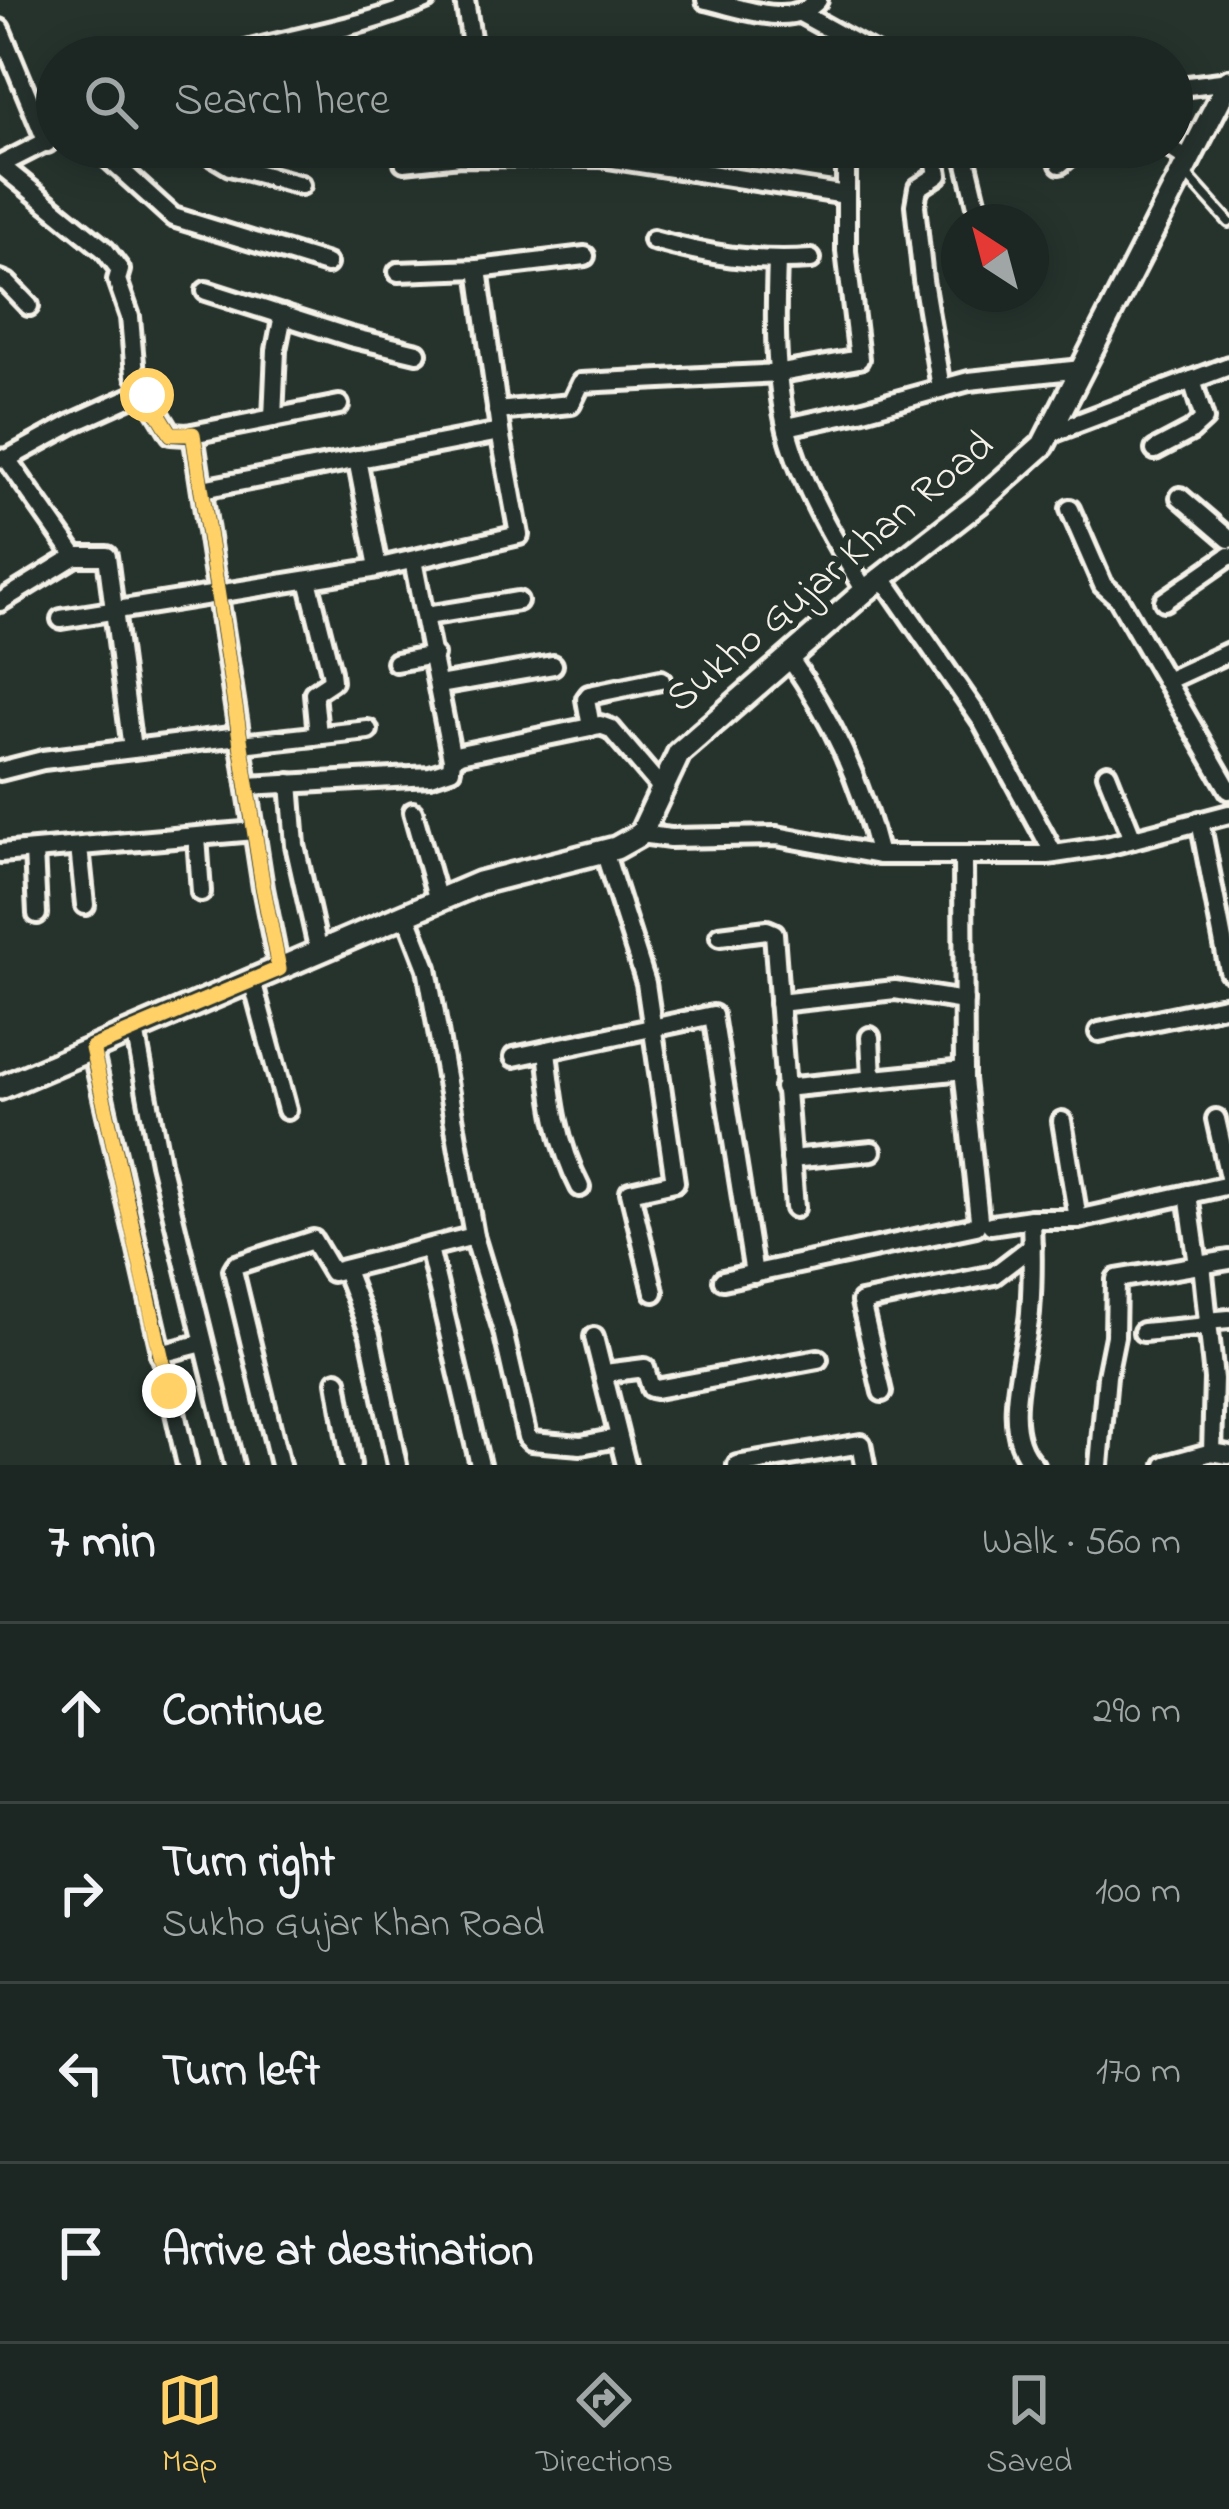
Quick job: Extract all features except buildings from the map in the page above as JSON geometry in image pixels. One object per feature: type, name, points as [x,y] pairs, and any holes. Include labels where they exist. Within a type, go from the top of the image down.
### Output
[{"type":"main road","name":"Sukho Gujar Khan Road","points":[[1193,153],[1227,92]]},
{"type":"main road","name":"Sukho Gujar Khan Road","points":[[641,834],[679,753],[1043,445],[1184,168]]},
{"type":"main road","points":[[0,1088],[479,883],[604,851],[641,834]]},
{"type":"street","points":[[313,36],[390,17],[426,0]]},
{"type":"street","points":[[465,0],[471,36]]},
{"type":"street","points":[[706,0],[784,16],[802,14],[818,0]]},
{"type":"street","points":[[802,14],[842,36]]},
{"type":"street","points":[[0,29],[36,106]]},
{"type":"street","points":[[1193,90],[1227,92]]},
{"type":"street","points":[[36,148],[0,165],[105,250],[120,270],[117,280],[130,317],[135,375],[171,434],[193,434],[339,405]]},
{"type":"street","points":[[118,168],[173,217],[327,264]]},
{"type":"street","points":[[237,168],[301,185]]},
{"type":"street","points":[[665,168],[846,196]]},
{"type":"street","points":[[497,411],[572,404],[581,383],[781,374],[859,359],[849,295],[846,168]]},
{"type":"street","points":[[936,168],[938,175],[918,188],[915,205],[941,388]]},
{"type":"street","points":[[968,168],[977,204]]},
{"type":"street","points":[[653,240],[710,256],[811,259]]},
{"type":"street","points":[[398,272],[478,269],[585,256]]},
{"type":"street","points":[[777,261],[775,303],[787,427],[816,501],[874,584],[982,721],[1054,854]]},
{"type":"street","points":[[61,619],[308,580],[519,535],[478,269]]},
{"type":"street","points":[[0,280],[29,306]]},
{"type":"street","points":[[206,291],[416,353]]},
{"type":"street","points":[[273,418],[283,315]]},
{"type":"street","points":[[1049,434],[1229,366]]},
{"type":"street","points":[[787,427],[991,378],[1082,369]]},
{"type":"street","points":[[1155,450],[1204,419],[1192,380]]},
{"type":"street","points":[[75,556],[4,459],[144,391]]},
{"type":"street","points":[[202,489],[500,432]]},
{"type":"street","points":[[193,434],[279,969]]},
{"type":"street","points":[[357,459],[378,567]]},
{"type":"street","points":[[1180,497],[1229,539]]},
{"type":"street","points":[[1070,509],[1103,585],[1118,598],[1229,790]]},
{"type":"street","points":[[0,602],[75,556],[107,556],[132,749]]},
{"type":"street","points":[[1164,601],[1229,556]]},
{"type":"street","points":[[248,786],[430,776],[451,769],[434,655],[413,560]]},
{"type":"street","points":[[308,580],[332,672],[332,681],[314,693],[318,735]]},
{"type":"street","points":[[426,616],[518,601]]},
{"type":"street","points":[[1166,681],[1229,652]]},
{"type":"street","points":[[395,662],[434,655]]},
{"type":"street","points":[[789,657],[831,719],[879,855]]},
{"type":"street","points":[[439,685],[553,664]]},
{"type":"street","points":[[591,727],[589,694],[661,680]]},
{"type":"street","points":[[452,759],[591,727],[611,729],[663,790]]},
{"type":"street","points":[[0,771],[43,760],[132,749],[368,730]]},
{"type":"street","points":[[1107,774],[1133,839]]},
{"type":"street","points":[[290,783],[296,845],[319,952]]},
{"type":"street","points":[[413,812],[438,901]]},
{"type":"street","points":[[641,834],[777,836],[879,855],[1054,854],[1229,814]]},
{"type":"street","points":[[1201,820],[1229,971]]},
{"type":"street","points":[[0,853],[255,831]]},
{"type":"street","points":[[196,837],[201,892]]},
{"type":"street","points":[[79,847],[85,905]]},
{"type":"street","points":[[34,850],[37,914]]},
{"type":"street","points":[[604,851],[646,983],[675,1182],[630,1192],[654,1292]]},
{"type":"street","points":[[723,1280],[976,1226],[964,1070],[963,857]]},
{"type":"street","points":[[406,914],[427,968],[474,1236],[503,1331],[527,1437],[531,1442],[581,1445],[617,1438]]},
{"type":"street","points":[[720,936],[774,933],[795,1208]]},
{"type":"street","points":[[251,980],[287,1110]]},
{"type":"street","points":[[779,1003],[895,990],[964,1000]]},
{"type":"street","points":[[1099,1032],[1229,1005]]},
{"type":"street","points":[[514,1057],[713,1015],[754,1274]]},
{"type":"street","points":[[135,1030],[160,1163],[234,1465]]},
{"type":"street","points":[[870,1037],[872,1078]]},
{"type":"street","points":[[92,1048],[187,1465]]},
{"type":"street","points":[[548,1050],[562,1150],[580,1187]]},
{"type":"street","points":[[784,1088],[964,1070]]},
{"type":"street","points":[[992,1225],[1030,1219],[1078,1220],[1229,1181],[1216,1119]]},
{"type":"street","points":[[1062,1120],[1078,1220]]},
{"type":"street","points":[[790,1159],[872,1151]]},
{"type":"street","points":[[1165,1465],[1224,1455],[1188,1194]]},
{"type":"street","points":[[1030,1219],[1030,1315],[1017,1371],[1017,1424],[1034,1465]]},
{"type":"street","points":[[280,1465],[233,1270],[247,1260],[313,1240],[332,1272],[474,1236]]},
{"type":"street","points":[[882,1392],[861,1302],[994,1274],[1032,1246]]},
{"type":"street","points":[[429,1248],[480,1465]]},
{"type":"street","points":[[1099,1465],[1115,1336],[1116,1280],[1229,1260]]},
{"type":"street","points":[[345,1270],[370,1335],[397,1465]]},
{"type":"street","points":[[1143,1332],[1229,1319]]},
{"type":"street","points":[[594,1336],[626,1465]]},
{"type":"street","points":[[160,1354],[203,1343]]},
{"type":"street","points":[[604,1373],[644,1368],[651,1388],[656,1389],[818,1359]]},
{"type":"street","points":[[337,1382],[351,1465]]},
{"type":"street","points":[[737,1465],[788,1461],[861,1444],[865,1465]]},
{"type":"lane","points":[[1188,168],[1229,222]]},
{"type":"route","points":[[147,395],[171,434],[193,434],[279,969],[92,1048],[169,1391]]}]
